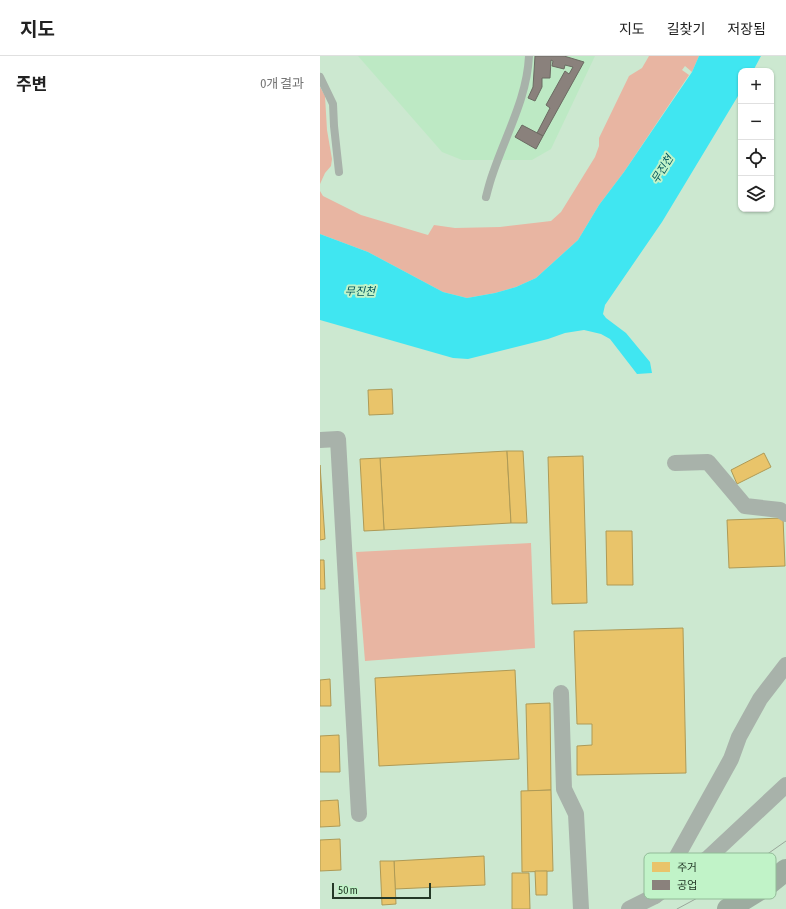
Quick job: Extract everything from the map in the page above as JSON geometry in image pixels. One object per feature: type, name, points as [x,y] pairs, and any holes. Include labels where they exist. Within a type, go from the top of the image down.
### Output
[{"type":"main road","points":[[776,877],[786,870]]},
{"type":"main road","points":[[728,909],[744,899]]},
{"type":"street","points":[[320,440],[338,439],[359,814]]},
{"type":"street","points":[[675,463],[708,462],[745,506],[780,510],[786,514]]},
{"type":"street","points":[[679,853],[731,759],[739,737],[760,699],[786,665]]},
{"type":"street","points":[[561,693],[564,788],[576,814],[581,909]]},
{"type":"street","points":[[713,853],[786,785]]},
{"type":"street","points":[[630,909],[649,899]]},
{"type":"lane","points":[[486,197],[493,173],[517,112],[528,66],[528,56]]},
{"type":"lane","points":[[320,77],[333,104],[339,172]]},
{"type":"shaded area","points":[[358,56],[595,56],[551,149],[532,160],[462,160],[442,152]]},
{"type":"shaded area","points":[[649,56],[699,56],[692,72],[685,66],[682,70],[689,75],[624,172],[599,205],[578,240],[536,278],[516,287],[495,293],[467,298],[443,292],[368,252],[320,234],[320,191],[323,196],[361,215],[428,235],[434,225],[455,228],[500,227],[551,221],[561,212],[595,157],[599,146],[599,138],[629,76],[642,68]]},
{"type":"shaded area","points":[[320,87],[325,96],[327,130],[332,159],[331,166],[325,173],[320,184]]},
{"type":"shaded area","points":[[531,543],[535,648],[365,661],[356,552]]},
{"type":"water","name":"무진천","points":[[699,56],[761,56],[755,68],[738,68],[738,96],[662,222],[605,305],[603,314],[626,333],[650,362],[652,373],[637,374],[610,339],[601,334],[584,330],[565,333],[548,339],[468,359],[453,358],[320,320],[320,234],[368,252],[443,292],[467,298],[495,293],[516,287],[536,278],[578,240],[599,205],[624,172],[692,72]]},
{"type":"building: 주거","points":[[392,389],[393,414],[369,415],[368,390]]},
{"type":"building: 주거","points":[[507,451],[511,523],[384,530],[380,458]]},
{"type":"building: 주거","points":[[507,451],[523,451],[527,523],[511,523]]},
{"type":"building: 주거","points":[[764,453],[771,467],[737,484],[731,470]]},
{"type":"building: 주거","points":[[583,456],[587,603],[552,604],[548,457]]},
{"type":"building: 주거","points":[[380,458],[384,530],[364,531],[360,459]]},
{"type":"building: 주거","points":[[320,465],[325,539],[320,540]]},
{"type":"building: 주거","points":[[783,518],[785,566],[729,568],[727,520]]},
{"type":"building: 주거","points":[[606,531],[632,531],[633,585],[607,585]]},
{"type":"building: 주거","points":[[320,560],[324,560],[325,589],[320,589]]},
{"type":"building: 주거","points":[[683,628],[686,773],[577,775],[577,746],[592,745],[592,724],[577,724],[574,631]]},
{"type":"building: 주거","points":[[515,670],[519,759],[379,766],[375,678]]},
{"type":"building: 주거","points":[[330,679],[331,706],[320,706],[320,680]]},
{"type":"building: 주거","points":[[550,703],[551,790],[528,791],[526,704]]},
{"type":"building: 주거","points":[[339,735],[340,772],[320,772],[320,736]]},
{"type":"building: 주거","points":[[551,790],[553,871],[522,872],[521,791]]},
{"type":"building: 주거","points":[[338,800],[340,826],[320,827],[320,801]]},
{"type":"building: 주거","points":[[340,839],[341,870],[320,871],[320,840]]},
{"type":"building: 주거","points":[[484,856],[485,885],[395,889],[394,861]]},
{"type":"building: 주거","points":[[380,861],[394,861],[396,904],[382,905]]},
{"type":"building: 주거","points":[[535,871],[547,871],[547,895],[536,895]]},
{"type":"building: 주거","points":[[512,873],[529,873],[530,909],[512,909]]},
{"type":"building: 공업","points":[[535,56],[564,56],[584,62],[543,136],[537,133],[550,108],[546,105],[565,71],[569,74],[573,67],[565,65],[564,69],[552,66],[553,61],[551,60],[550,78],[542,78],[542,87],[535,101],[528,98],[533,87]]},
{"type":"building: 공업","points":[[522,125],[543,136],[536,149],[515,137]]},
{"type":"tram line","points":[[769,853],[786,841]]},
{"type":"tram line","points":[[677,909],[696,899]]}]
